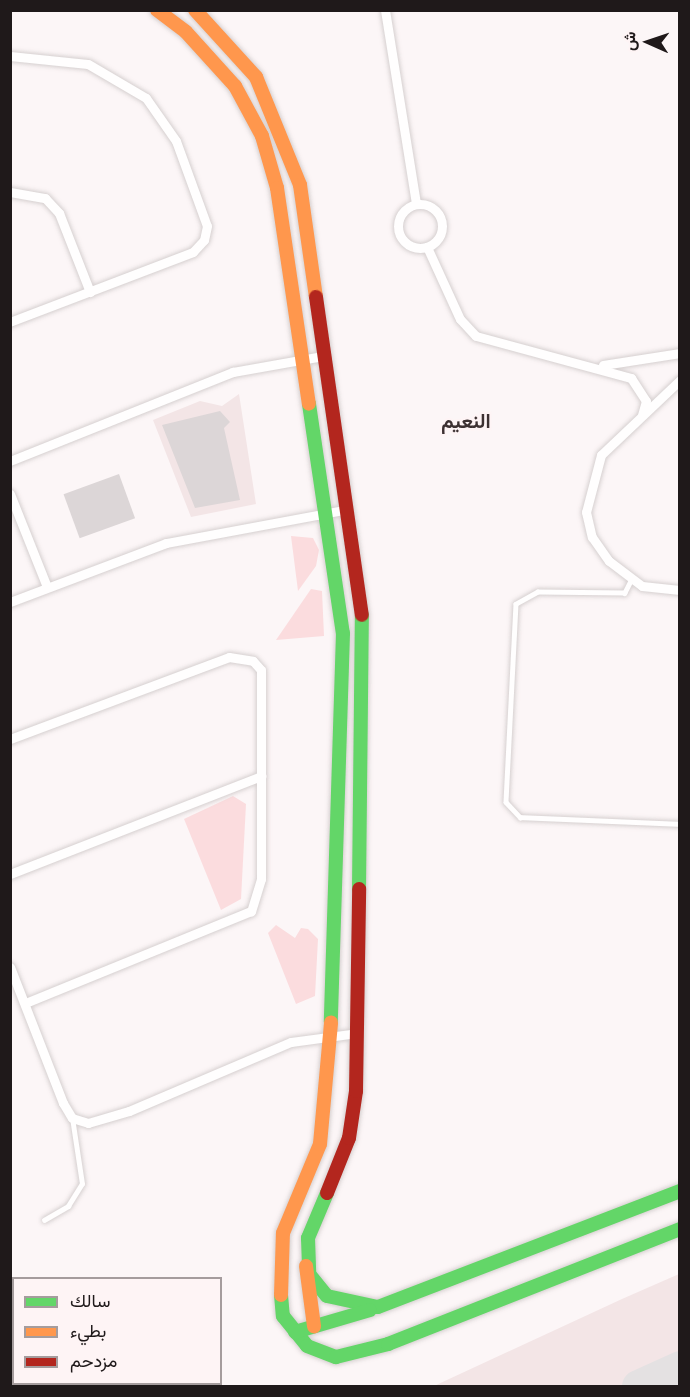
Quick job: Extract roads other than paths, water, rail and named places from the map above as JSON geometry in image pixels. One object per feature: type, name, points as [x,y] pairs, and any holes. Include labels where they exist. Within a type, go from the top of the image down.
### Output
[{"type":"main road","points":[[195,10],[256,77],[281,131],[300,185],[344,510],[364,629],[366,696],[358,1033],[349,1138],[315,1214],[306,1258],[305,1287],[314,1326]]},
{"type":"main road","points":[[163,12],[235,86],[262,136],[277,188],[326,513],[345,696],[332,1034],[320,1144],[281,1242],[283,1316],[307,1346],[336,1357],[388,1344],[680,1229]]},
{"type":"main road","points":[[295,1332],[378,1307],[582,1233],[680,1191]]},
{"type":"main road","points":[[306,1258],[309,1274],[327,1296],[378,1307]]},
{"type":"street","points":[[385,10],[416,204]]},
{"type":"street","points":[[10,56],[88,64],[146,98],[176,141],[207,226],[204,240],[194,252],[10,322]]},
{"type":"street","points":[[10,192],[45,198],[59,213],[90,292]]},
{"type":"street","points":[[416,204],[430,206],[442,224],[438,238],[427,247],[413,247],[399,231],[404,211],[416,204]]},
{"type":"street","points":[[427,247],[460,319],[476,336],[631,378],[646,401],[642,415]]},
{"type":"street","points":[[591,366],[680,353]]},
{"type":"street","points":[[10,461],[233,372],[323,356]]},
{"type":"street","points":[[680,380],[601,455],[586,512],[592,537],[609,561],[642,586],[680,590]]},
{"type":"street","points":[[10,494],[47,587]]},
{"type":"street","points":[[10,602],[166,543],[344,510]]},
{"type":"street","points":[[10,739],[241,657],[261,670],[264,684],[261,879],[251,911],[25,1003]]},
{"type":"street","points":[[10,874],[262,776]]},
{"type":"street","points":[[10,967],[72,1118],[104,1120],[220,1068],[332,1034],[358,1033]]},
{"type":"lane","points":[[632,579],[625,593],[538,592],[516,604],[506,802],[520,818],[680,824]]},
{"type":"lane","points":[[44,1220],[68,1206],[82,1184],[72,1118]]},
{"type":"district","name":"النعيم","points":[[466,421]]}]
